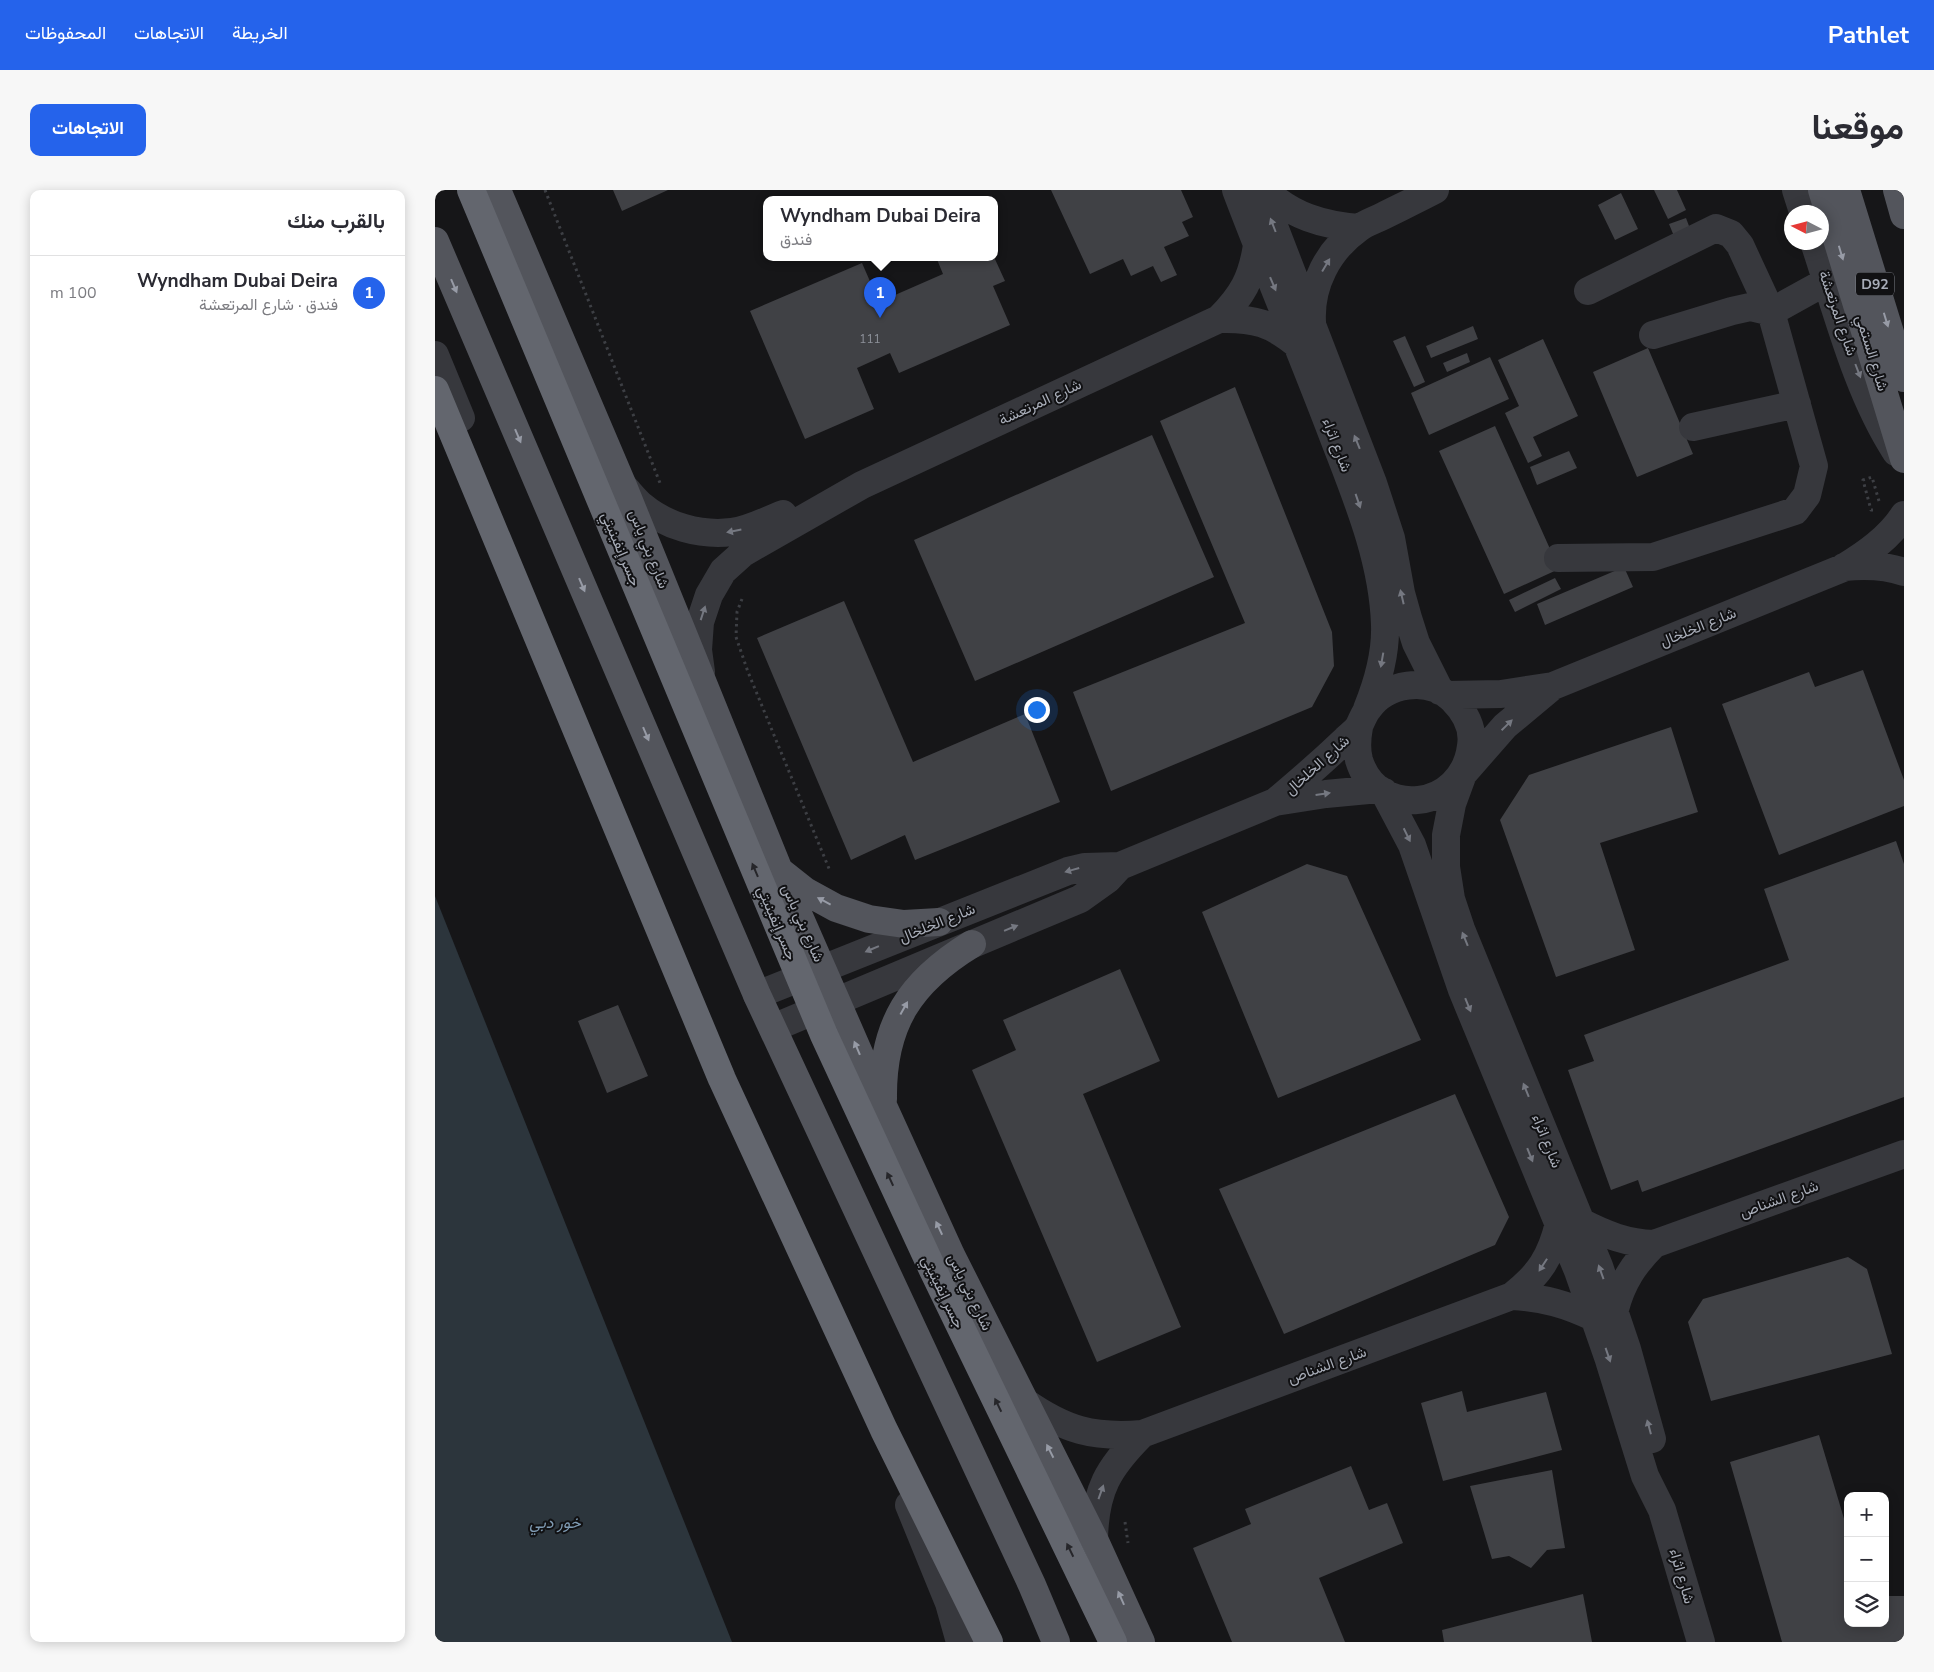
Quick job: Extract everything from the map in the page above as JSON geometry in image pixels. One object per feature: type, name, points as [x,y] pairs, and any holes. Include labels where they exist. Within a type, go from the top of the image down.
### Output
[{"type":"highway","name":"جسر إنفينيتي","points":[[471,190],[824,1035],[932,1268],[1113,1642]]},
{"type":"highway","points":[[435,390],[722,1078],[880,1421],[989,1642]]},
{"type":"main road","name":"شارع بني ياس","points":[[497,190],[623,486],[778,868],[883,1105],[951,1255],[1094,1539],[1141,1642]]},
{"type":"main road","name":"شارع الستمي","points":[[1822,190],[1904,459]]},
{"type":"main road","name":"D92","points":[[1846,190],[1904,378]]},
{"type":"main road","points":[[1897,190],[1904,214]]},
{"type":"main road","points":[[435,241],[757,995],[1032,1585],[1056,1642]]},
{"type":"main road","points":[[778,868],[805,891],[836,908],[869,919],[904,924],[939,922]]},
{"type":"main road","points":[[883,1105],[886,1050],[896,1023],[909,998],[927,976],[948,958],[972,944]]},
{"type":"street","name":"شارع اثراء","points":[[1236,190],[1257,245],[1306,337],[1383,510],[1391,538],[1401,593],[1416,643],[1444,693]]},
{"type":"street","name":"شارع اثراء","points":[[1260,190],[1376,562],[1385,625],[1383,654],[1377,682],[1363,718]]},
{"type":"street","points":[[1265,190],[1291,210],[1310,220],[1332,226],[1359,228]]},
{"type":"street","points":[[1306,337],[1316,283],[1326,263],[1340,245],[1359,228],[1435,190]]},
{"type":"street","points":[[1796,190],[1801,205]]},
{"type":"street","points":[[1558,558],[1653,557],[1795,511],[1807,495],[1814,466],[1771,312],[1740,245],[1731,234],[1716,228],[1588,291]]},
{"type":"street","name":"شارع المرتعشة","points":[[1219,320],[1234,304],[1246,286],[1254,267],[1257,245]]},
{"type":"street","name":"شارع المرتعشة","points":[[1817,250],[1853,360],[1876,416],[1904,464]]},
{"type":"street","points":[[1653,335],[1750,307],[1771,312],[1827,281]]},
{"type":"street","name":"شارع المرتعشة","points":[[623,486],[641,505],[663,520],[687,530],[713,533],[734,532],[862,485],[1219,320],[1241,318],[1263,322],[1282,332],[1306,337]]},
{"type":"street","points":[[435,355],[665,922],[949,1603],[960,1642]]},
{"type":"street","points":[[1693,427],[1797,404]]},
{"type":"street","name":"شارع المرتعشة","points":[[702,678],[698,650],[700,622],[709,595],[723,571],[743,553],[862,485]]},
{"type":"street","name":"شارع الخلخال","points":[[1444,693],[1501,694],[1553,686],[1843,568],[1864,555],[1884,538],[1904,515]]},
{"type":"street","name":"شارع الخلخال","points":[[1843,568],[1867,565],[1891,568],[1904,572]]},
{"type":"street","points":[[1408,685],[1424,686],[1444,693],[1460,707],[1469,723],[1472,740],[1470,758],[1463,774],[1451,787],[1436,796],[1418,801],[1401,799],[1381,791],[1367,776],[1359,761],[1356,744],[1363,718],[1378,697],[1392,689],[1408,685]]},
{"type":"street","name":"شارع الخلخال","points":[[1463,774],[1505,726],[1553,686]]},
{"type":"street","name":"شارع الخلخال","points":[[1275,802],[1363,718]]},
{"type":"street","name":"شارع اثراء","points":[[1463,774],[1452,804],[1446,835],[1446,867],[1451,899],[1551,1151],[1570,1223]]},
{"type":"street","name":"شارع اثراء","points":[[1381,791],[1412,845],[1462,990],[1570,1223],[1605,1314],[1645,1476],[1662,1510],[1701,1642]]},
{"type":"street","name":"شارع الخلخال","points":[[757,995],[1068,871],[1085,867],[1120,866],[1275,802],[1326,794],[1381,791]]},
{"type":"street","name":"شارع الخلخال","points":[[773,1028],[1080,899],[1108,879],[1120,866]]},
{"type":"street","name":"شارع الشناص","points":[[1025,1402],[1052,1419],[1091,1434],[1117,1436],[1142,1434],[1512,1296],[1529,1282],[1544,1265],[1554,1245],[1570,1223],[1635,1244],[1654,1244],[1904,1154]]},
{"type":"street","name":"شارع الشناص","points":[[1512,1296],[1534,1297],[1555,1301],[1605,1314],[1620,1291],[1628,1274],[1654,1244]]},
{"type":"street","name":"شارع الشناص","points":[[1094,1539],[1095,1516],[1100,1493],[1109,1472],[1123,1453],[1142,1434]]},
{"type":"street","points":[[949,1603],[971,1625],[982,1642]]},
{"type":"path","points":[[545,190],[662,489]]},
{"type":"path","points":[[1871,510],[1863,480],[1873,477],[1879,501]]},
{"type":"path","points":[[743,595],[737,612],[735,637],[747,672],[831,872]]},
{"type":"path","points":[[1124,1514],[1129,1546]]},
{"type":"water","name":"خور دبي","points":[[435,896],[732,1642],[435,1642]]},
{"type":"building","points":[[613,190],[668,190],[622,211]]},
{"type":"building","points":[[1051,190],[1181,190],[1193,217],[1182,222],[1189,236],[1164,247],[1177,275],[1161,282],[1153,266],[1131,276],[1123,259],[1090,274]]},
{"type":"building","points":[[1654,190],[1677,190],[1686,210],[1668,219]]},
{"type":"building","points":[[1621,193],[1638,229],[1615,240],[1598,205]]},
{"type":"building","points":[[1686,218],[1692,234],[1676,241],[1669,224]]},
{"type":"building","points":[[938,261],[996,261],[1005,281],[993,286],[1010,325],[899,373],[890,353],[857,368],[874,409],[805,439],[750,311],[862,263],[879,302],[943,274]]},
{"type":"building","points":[[1473,326],[1478,339],[1431,358],[1426,346]]},
{"type":"building","points":[[1405,336],[1425,382],[1414,387],[1393,341]]},
{"type":"building","points":[[1543,339],[1578,416],[1533,437],[1542,456],[1528,463],[1505,413],[1519,406],[1498,360]]},
{"type":"building","points":[[1648,348],[1693,454],[1637,477],[1593,372]]},
{"type":"building","points":[[1467,353],[1470,362],[1447,372],[1443,363]]},
{"type":"building","points":[[1490,357],[1509,399],[1429,435],[1411,393]]},
{"type":"building","points":[[1235,387],[1332,632],[1334,666],[1312,707],[1111,791],[1073,692],[1245,623],[1160,421]]},
{"type":"building","points":[[1495,426],[1559,569],[1504,594],[1439,451]]},
{"type":"building","points":[[1152,435],[1214,577],[975,681],[914,540]]},
{"type":"building","points":[[1569,451],[1577,468],[1537,485],[1530,467]]},
{"type":"building","points":[[1624,567],[1633,587],[1545,625],[1537,604]]},
{"type":"building","points":[[1555,578],[1561,589],[1515,612],[1509,600]]},
{"type":"building","points":[[844,601],[913,762],[1025,714],[1060,802],[915,860],[905,835],[851,860],[757,638]]},
{"type":"building","points":[[1863,670],[1904,780],[1904,806],[1779,855],[1722,704],[1809,672],[1815,687]]},
{"type":"building","points":[[1671,727],[1698,812],[1600,843],[1635,950],[1556,977],[1500,820],[1529,775]]},
{"type":"building","points":[[1896,841],[1904,864],[1904,1097],[1642,1192],[1638,1180],[1611,1190],[1568,1070],[1594,1061],[1584,1035],[1789,960],[1764,889]]},
{"type":"building","points":[[1307,864],[1347,876],[1421,1040],[1278,1098],[1202,912]]},
{"type":"building","points":[[1120,969],[1160,1061],[1083,1094],[1181,1327],[1097,1362],[972,1070],[1016,1050],[1003,1020]]},
{"type":"building","points":[[618,1005],[648,1076],[607,1093],[578,1021]]},
{"type":"building","points":[[1455,1094],[1509,1217],[1495,1245],[1284,1334],[1219,1189]]},
{"type":"building","points":[[1848,1257],[1867,1269],[1892,1354],[1711,1401],[1688,1322],[1703,1299]]},
{"type":"building","points":[[1462,1391],[1467,1412],[1546,1392],[1562,1450],[1443,1481],[1421,1403]]},
{"type":"building","points":[[1819,1435],[1844,1519],[1844,1627],[1889,1627],[1889,1596],[1904,1596],[1904,1642],[1782,1642],[1730,1462]]},
{"type":"building","points":[[1351,1466],[1369,1510],[1387,1503],[1403,1543],[1319,1578],[1345,1642],[1232,1642],[1193,1548],[1251,1524],[1245,1509]]},
{"type":"building","points":[[1552,1470],[1565,1548],[1547,1550],[1531,1568],[1509,1556],[1492,1559],[1470,1486]]},
{"type":"building","points":[[1583,1594],[1592,1642],[1444,1642],[1442,1630]]},
{"type":"place","name":"Wyndham Dubai Deira","points":[[880,318]]}]
